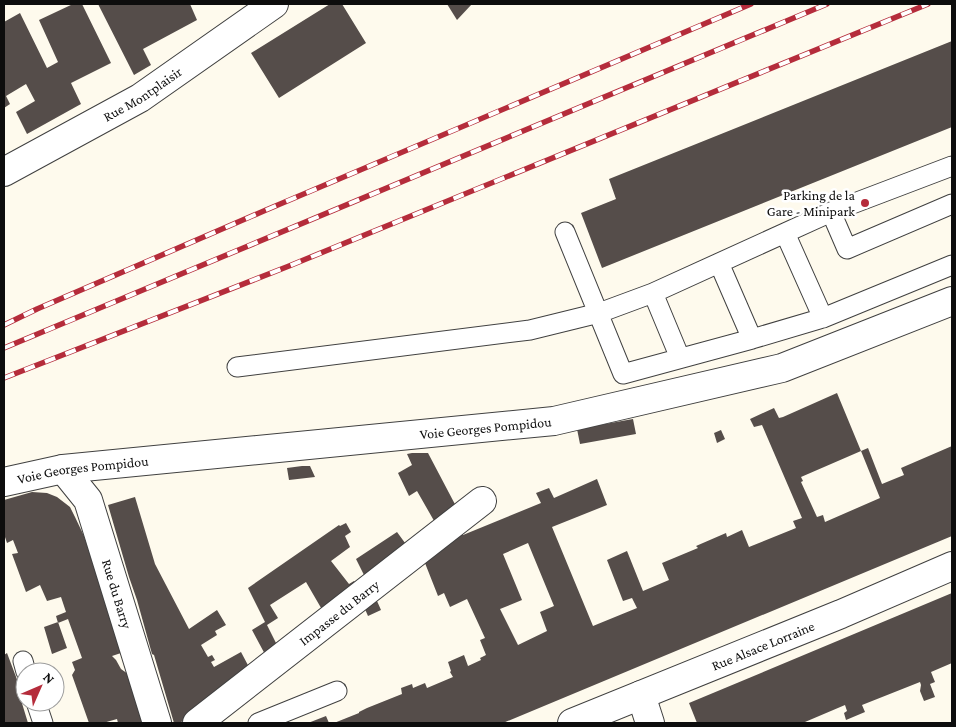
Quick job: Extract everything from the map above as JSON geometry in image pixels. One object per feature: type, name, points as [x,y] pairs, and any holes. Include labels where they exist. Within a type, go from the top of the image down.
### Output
[{"type":"street","name":"Rue Montplaisir","points":[[4,172],[140,98],[274,4]]},
{"type":"street","name":"Voie Georges Pompidou","points":[[4,482],[63,470],[554,421],[782,368],[952,302]]},
{"type":"street","name":"Rue du Barry","points":[[63,470],[88,500],[157,723]]},
{"type":"street","name":"Impasse du Barry","points":[[205,721],[482,501]]},
{"type":"street","name":"Rue Alsace Lorraine","points":[[572,723],[841,614],[952,566]]},
{"type":"street","points":[[641,695],[650,723]]},
{"type":"lane","points":[[236,367],[530,330],[598,313],[653,293],[831,212],[952,166]]},
{"type":"lane","points":[[831,212],[847,249],[952,204]]},
{"type":"lane","points":[[565,232],[624,374],[823,318],[952,265]]},
{"type":"lane","points":[[785,233],[823,318]]},
{"type":"lane","points":[[718,263],[752,339]]},
{"type":"lane","points":[[653,293],[680,358]]},
{"type":"lane","points":[[258,723],[337,691]]},
{"type":"building","points":[[73,4],[82,4],[111,63],[71,83],[81,104],[27,134],[16,112],[35,101],[26,84],[6,96],[10,104],[4,108],[4,22],[20,13],[47,68],[58,62],[39,20]]},
{"type":"building","points":[[98,4],[190,4],[197,20],[143,49],[151,65],[134,75]]},
{"type":"building","points":[[330,4],[342,4],[366,43],[279,98],[251,53]]},
{"type":"building","points":[[447,4],[472,4],[457,20]]},
{"type":"building","points":[[952,41],[952,127],[602,268],[581,213],[616,199],[609,179]]},
{"type":"building","points":[[837,393],[861,451],[868,448],[882,484],[904,475],[901,468],[952,446],[952,536],[503,723],[334,723],[402,694],[401,688],[412,684],[413,688],[425,683],[427,688],[453,677],[448,662],[464,655],[468,666],[481,660],[480,658],[486,655],[480,640],[485,638],[467,599],[450,607],[444,593],[438,596],[423,558],[459,527],[463,535],[541,503],[536,493],[549,488],[554,498],[597,479],[607,505],[552,527],[593,626],[637,608],[632,598],[623,601],[607,560],[627,551],[643,591],[669,580],[662,563],[698,548],[696,546],[726,533],[727,537],[742,530],[749,547],[796,528],[793,521],[802,518],[762,425],[754,427],[750,419],[774,408],[779,418]],"holes":[[[861,451],[880,498],[825,522],[823,515],[817,517],[801,482],[803,481],[801,477]],[[528,543],[554,606],[540,612],[547,631],[518,645],[500,609],[522,600],[503,554]]]},
{"type":"building","points":[[633,419],[636,434],[580,444],[577,429]]},
{"type":"building","points":[[721,430],[725,439],[717,443],[714,433]]},
{"type":"building","points":[[428,453],[458,510],[437,526],[417,491],[409,496],[398,473],[412,465],[407,454]]},
{"type":"building","points":[[310,466],[315,477],[289,480],[287,468]]},
{"type":"building","points":[[32,492],[47,493],[57,497],[70,507],[75,517],[84,536],[121,653],[112,656],[121,669],[128,674],[143,723],[118,723],[117,719],[103,723],[89,723],[72,675],[75,670],[72,662],[82,658],[68,619],[58,623],[56,616],[66,612],[61,597],[47,601],[40,585],[26,592],[12,554],[18,553],[13,540],[7,543],[4,534],[4,500]]},
{"type":"building","points":[[135,497],[155,564],[189,629],[217,610],[226,625],[215,631],[217,635],[201,645],[208,657],[212,655],[215,660],[211,662],[214,667],[241,652],[250,669],[180,723],[174,723],[108,505]]},
{"type":"building","points":[[346,523],[351,532],[345,536],[350,547],[331,561],[349,584],[354,581],[358,586],[324,613],[306,582],[270,605],[278,618],[267,625],[279,649],[267,658],[252,630],[265,622],[248,588],[339,525]]},
{"type":"building","points":[[397,532],[408,547],[365,577],[356,559]]},
{"type":"building","points":[[373,592],[381,610],[368,616],[361,600]]},
{"type":"building","points":[[952,593],[952,663],[931,672],[935,682],[930,684],[935,697],[924,701],[920,691],[920,682],[862,705],[865,712],[846,720],[844,713],[847,711],[845,705],[806,723],[697,723],[689,703]]},
{"type":"building","points":[[58,622],[67,648],[52,654],[44,627]]},
{"type":"building","points":[[7,653],[15,674],[15,712],[25,712],[28,723],[4,723],[4,655]]},
{"type":"building","points":[[326,716],[329,723],[308,723]]},
{"type":"railway","points":[[4,325],[266,210],[751,4]]},
{"type":"railway","points":[[4,348],[827,4]]},
{"type":"railway","points":[[4,378],[289,266],[928,4]]},
{"type":"place","name":"Parking de la Gare - Minipark","points":[[865,203]]}]
